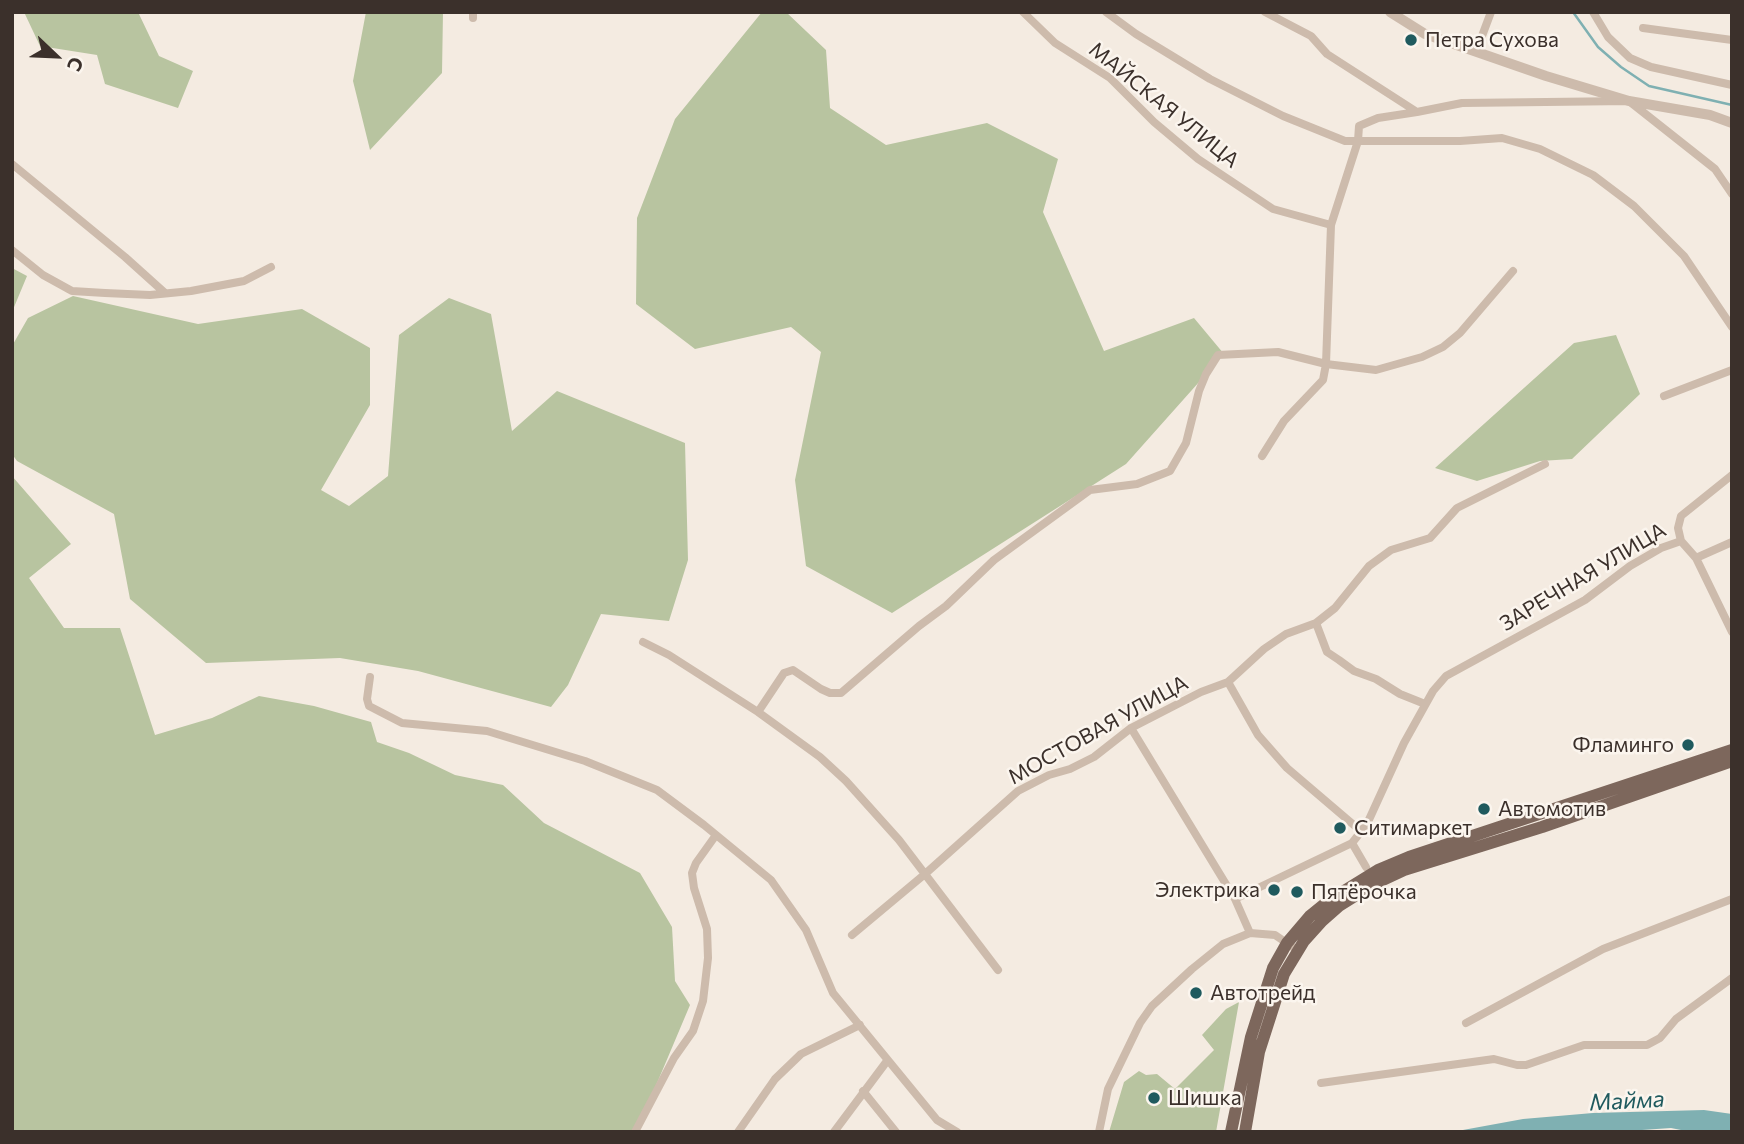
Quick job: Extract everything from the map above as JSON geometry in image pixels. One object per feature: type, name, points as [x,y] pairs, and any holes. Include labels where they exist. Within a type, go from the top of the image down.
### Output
[{"type":"main road","points":[[1245,1132],[1259,1052],[1292,946],[1310,916],[1331,899],[1389,865],[1409,857],[1732,750]]},
{"type":"main road","points":[[1231,1132],[1251,1037],[1273,968],[1292,946],[1339,906],[1384,879],[1425,863],[1542,827],[1732,761]]},
{"type":"street","name":"МАЙСКАЯ УЛИЦА","points":[[1023,12],[1055,43],[1110,78],[1154,122],[1198,159],[1273,209],[1331,225]]},
{"type":"street","points":[[1106,12],[1136,34],[1222,85],[1283,116],[1345,141],[1460,141],[1502,138],[1540,149],[1593,175],[1634,206],[1684,256],[1732,327]]},
{"type":"street","points":[[1265,12],[1311,36],[1327,54],[1417,112]]},
{"type":"street","points":[[1390,12],[1425,34],[1546,76],[1629,101],[1710,115],[1732,122]]},
{"type":"street","points":[[1482,36],[1491,12]]},
{"type":"street","points":[[1592,12],[1608,37],[1630,58],[1651,67],[1732,85]]},
{"type":"street","points":[[1643,28],[1732,40]]},
{"type":"street","points":[[1262,456],[1284,421],[1323,380],[1331,225],[1358,141],[1359,127],[1378,118],[1462,103],[1629,101],[1715,169],[1732,194]]},
{"type":"street","points":[[12,164],[165,293]]},
{"type":"street","points":[[12,250],[43,275],[72,290],[150,295],[191,291],[244,281],[271,267]]},
{"type":"street","points":[[758,712],[783,673],[793,670],[821,689],[830,693],[841,693],[946,606],[994,560],[1090,491],[1137,484],[1170,471],[1186,443],[1199,391],[1218,355],[1278,352],[1325,364],[1376,370],[1422,358],[1443,347],[1460,332],[1513,271]]},
{"type":"street","points":[[1664,396],[1732,370]]},
{"type":"street","name":"МОСТОВАЯ УЛИЦА","points":[[852,935],[1018,791],[1094,757],[1131,728],[1201,692],[1228,682],[1264,649],[1286,634],[1316,623],[1335,608],[1369,566],[1391,550],[1430,538],[1457,508],[1545,464]]},
{"type":"street","name":"ЗАРЕЧНАЯ УЛИЦА","points":[[1352,843],[1362,832],[1425,704],[1446,676],[1585,600],[1630,566],[1661,548],[1681,541],[1678,528],[1681,516],[1732,475]]},
{"type":"street","points":[[1681,541],[1696,558],[1732,632]]},
{"type":"street","points":[[1696,558],[1732,542]]},
{"type":"street","points":[[1316,623],[1327,652],[1354,671],[1425,704]]},
{"type":"street","points":[[643,642],[669,655],[758,712],[820,757],[846,781],[899,839],[998,970]]},
{"type":"street","points":[[370,677],[367,699],[369,706],[402,723],[487,731],[585,761],[657,790],[716,835],[771,880],[807,930],[833,993],[937,1120],[957,1132]]},
{"type":"street","points":[[1228,682],[1258,735],[1287,768],[1362,832]]},
{"type":"street","points":[[1131,728],[1235,899],[1250,933]]},
{"type":"street","points":[[635,1132],[674,1058],[693,1031],[703,1001],[708,958],[707,929],[692,873],[716,835]]},
{"type":"street","points":[[1235,899],[1352,843],[1366,867]]},
{"type":"street","points":[[1466,1023],[1603,949],[1732,899]]},
{"type":"street","points":[[1099,1132],[1108,1089],[1146,1014],[1192,968],[1223,944],[1250,933],[1275,935],[1292,946]]},
{"type":"street","points":[[1321,1083],[1493,1059],[1526,1065],[1584,1045],[1647,1045],[1660,1038],[1676,1019],[1732,978]]},
{"type":"street","points":[[738,1132],[775,1079],[801,1054],[860,1025]]},
{"type":"street","points":[[834,1132],[887,1060]]},
{"type":"street","points":[[863,1091],[896,1132]]},
{"type":"green space","points":[[24,12],[138,12],[159,56],[193,71],[178,108],[105,84],[97,55],[40,46]]},
{"type":"green space","points":[[366,12],[443,12],[442,73],[370,150],[353,81]]},
{"type":"green space","points":[[762,12],[786,12],[826,50],[830,108],[886,145],[987,123],[1058,159],[1043,212],[1104,351],[1194,318],[1224,354],[1126,464],[892,613],[806,566],[795,480],[821,352],[791,327],[695,349],[636,304],[637,218],[675,119]]},
{"type":"green space","points":[[12,268],[27,276],[12,312]]},
{"type":"green space","points":[[73,296],[198,324],[302,309],[370,348],[370,405],[321,490],[349,506],[388,476],[399,335],[449,298],[491,314],[512,431],[557,391],[685,443],[688,560],[669,621],[601,614],[568,685],[551,707],[418,671],[340,658],[206,663],[130,599],[114,514],[17,461],[12,454],[12,346],[28,318]]},
{"type":"green space","points":[[1616,335],[1640,394],[1572,459],[1540,461],[1477,481],[1435,468],[1574,343]]},
{"type":"green space","points":[[12,476],[71,544],[29,578],[64,628],[120,628],[155,735],[212,718],[259,696],[314,706],[371,722],[377,742],[409,753],[455,775],[503,785],[544,823],[640,873],[672,927],[675,981],[690,1005],[641,1121],[631,1132],[12,1132]]},
{"type":"green space","points":[[1239,1002],[1216,1132],[1109,1132],[1124,1082],[1139,1071],[1146,1075],[1157,1074],[1175,1089],[1214,1050],[1202,1035],[1226,1009]]},
{"type":"water","name":"Майма","points":[[1704,1110],[1732,1114],[1732,1132],[1691,1132],[1671,1128],[1613,1132],[1452,1132],[1523,1119],[1593,1113]]},
{"type":"waterway","points":[[1573,12],[1598,47],[1649,86],[1732,105]]},
{"type":"place","name":"Петра Сухова","points":[[1411,40]]},
{"type":"place","name":"Фламинго","points":[[1688,745]]},
{"type":"place","name":"Автомотив","points":[[1484,809]]},
{"type":"place","name":"Ситимаркет","points":[[1340,828]]},
{"type":"place","name":"Электрика","points":[[1274,890]]},
{"type":"place","name":"Пятёрочка","points":[[1297,892]]},
{"type":"place","name":"Автотрейд","points":[[1196,993]]},
{"type":"place","name":"Шишка","points":[[1154,1098]]}]
